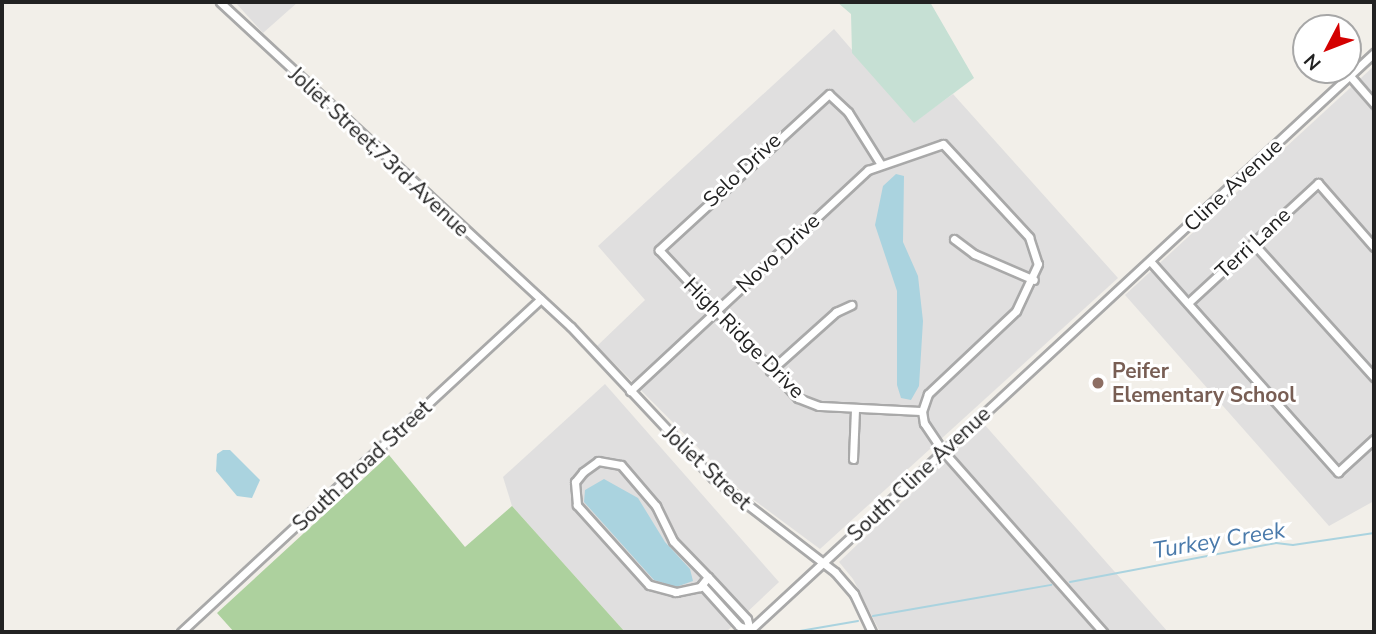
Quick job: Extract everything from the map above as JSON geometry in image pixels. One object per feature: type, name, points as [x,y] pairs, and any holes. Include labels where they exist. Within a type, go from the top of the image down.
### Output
[{"type":"street","name":"Joliet Street;73rd Avenue","points":[[220,2],[541,299]]},
{"type":"street","name":"Cline Avenue","points":[[1091,316],[1341,84]]},
{"type":"street","points":[[1357,84],[1374,104]]},
{"type":"street","name":"Selo Drive","points":[[659,250],[829,94],[849,112],[880,163]]},
{"type":"street","name":"Novo Drive","points":[[630,391],[880,163],[943,144],[1029,237],[1038,264],[1034,280]]},
{"type":"street","name":"Terri Lane","points":[[1188,303],[1318,183],[1374,247]]},
{"type":"street","points":[[954,239],[974,254],[1034,280],[1016,311],[940,381],[922,411],[924,423],[943,452],[1102,632]]},
{"type":"street","points":[[1253,243],[1374,377]]},
{"type":"street","name":"High Ridge Drive","points":[[659,250],[797,398],[819,407],[922,411]]},
{"type":"street","points":[[1150,261],[1338,472],[1374,439]]},
{"type":"street","name":"Joliet Street","points":[[541,299],[713,478],[824,563],[854,594],[872,632]]},
{"type":"street","name":"South Broad Street","points":[[181,632],[541,299]]},
{"type":"street","points":[[771,371],[836,312],[851,305]]},
{"type":"street","name":"South Cline Avenue","points":[[749,631],[1091,316]]},
{"type":"street","points":[[853,459],[855,409]]},
{"type":"street","points":[[708,578],[702,585],[676,592],[649,585],[577,505],[576,482],[583,472],[598,461],[621,465],[656,506],[673,541],[708,578],[747,620],[749,631]]},
{"type":"street","points":[[702,585],[739,626],[749,631]]},
{"type":"shaded area","points":[[235,2],[298,2],[263,33]]},
{"type":"shaded area","points":[[834,29],[914,122],[953,94],[1118,278],[820,549],[739,489],[597,346],[645,300],[598,246]]},
{"type":"shaded area","points":[[1374,66],[1374,501],[1329,526],[1125,295],[1354,84],[1362,84],[1362,77]]},
{"type":"shaded area","points":[[605,384],[779,582],[726,632],[625,632],[512,506],[503,477]]},
{"type":"shaded area","points":[[984,424],[1168,632],[880,632],[853,579],[839,562]]},
{"type":"green space","points":[[837,2],[930,2],[974,78],[914,123],[852,53],[851,14]]},
{"type":"green space","points":[[389,455],[465,547],[512,506],[625,632],[234,632],[217,613]]},
{"type":"water","points":[[896,174],[904,176],[903,242],[918,276],[923,321],[919,386],[911,400],[901,398],[897,385],[897,291],[875,225],[883,186]]},
{"type":"water","points":[[230,450],[260,480],[252,498],[237,496],[216,471],[217,454]]},
{"type":"water","points":[[604,479],[638,498],[665,542],[690,569],[693,581],[676,587],[654,580],[584,502],[585,490]]},
{"type":"waterway","name":"Turkey Creek","points":[[1070,582],[1276,543],[1293,545],[1374,533]]},
{"type":"waterway","name":"Turkey Creek","points":[[873,616],[1051,585]]},
{"type":"waterway","name":"Turkey Creek","points":[[794,632],[858,621]]},
{"type":"place","name":"Peifer Elementary School","points":[[1098,383]]}]
